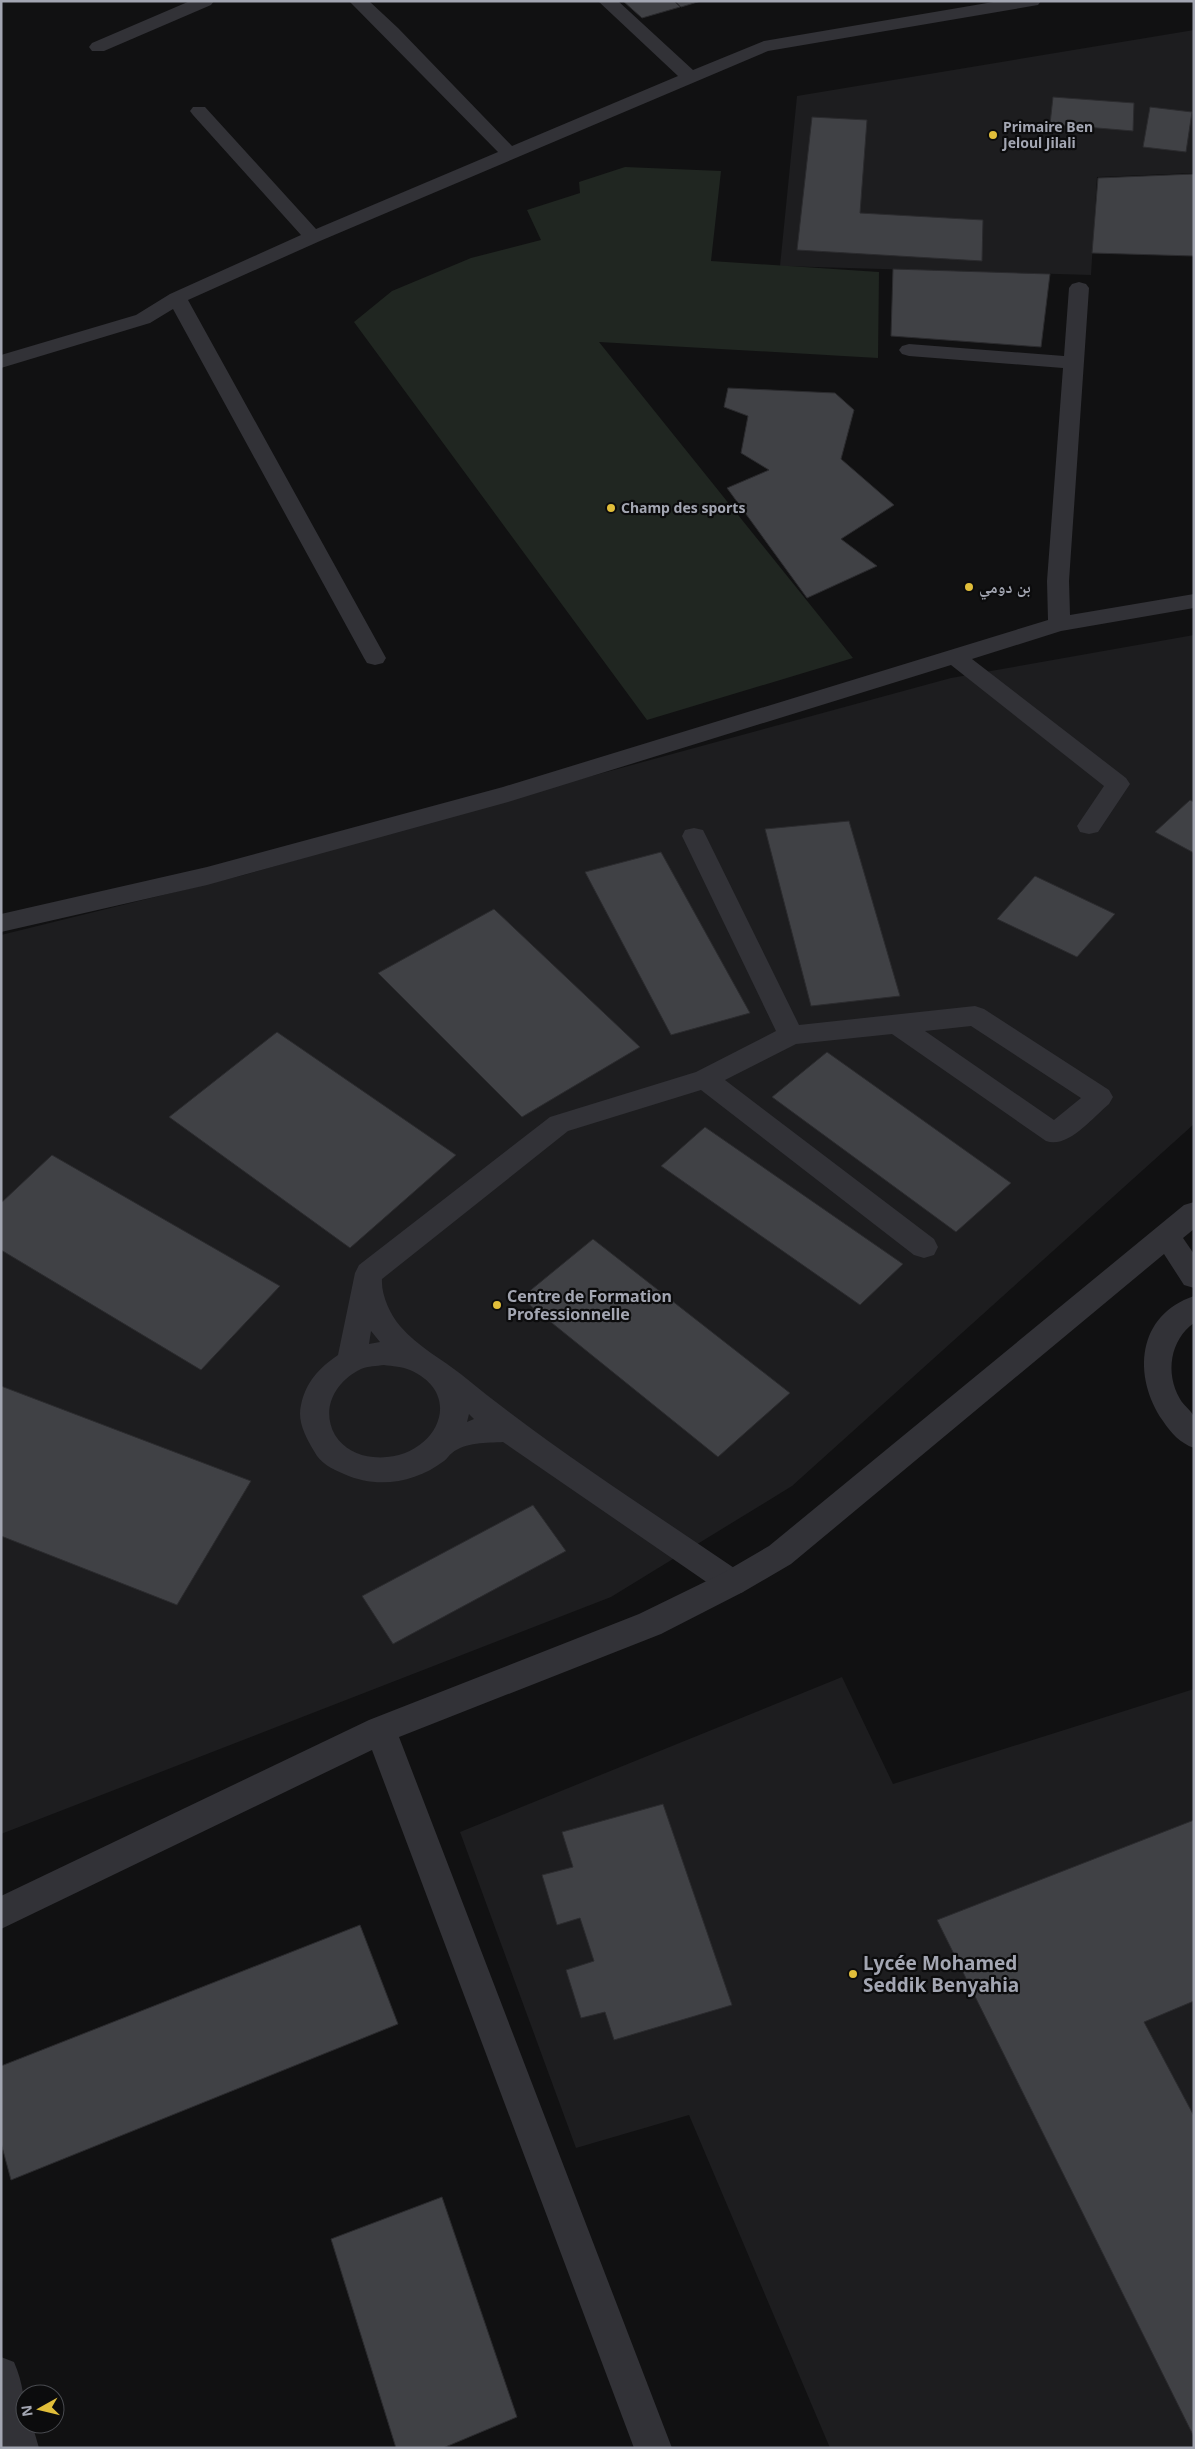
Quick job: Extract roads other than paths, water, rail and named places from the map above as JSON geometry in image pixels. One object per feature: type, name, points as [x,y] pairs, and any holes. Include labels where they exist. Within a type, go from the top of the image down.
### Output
[{"type":"street","points":[[98,47],[205,1]]},
{"type":"street","points":[[358,1],[392,32],[509,153]]},
{"type":"street","points":[[607,1],[689,76]]},
{"type":"street","points":[[1,362],[143,319],[177,298],[313,237],[689,76],[764,46],[1032,1]]},
{"type":"street","points":[[198,111],[313,237]]},
{"type":"street","points":[[1059,624],[1058,582],[1079,288]]},
{"type":"street","points":[[177,298],[375,658]]},
{"type":"street","points":[[909,350],[1074,363]]},
{"type":"street","points":[[1,923],[207,876],[508,794],[1059,624],[1194,601]]},
{"type":"street","points":[[954,656],[1118,784],[1089,826]]},
{"type":"street","points":[[694,836],[791,1035]]},
{"type":"street","points":[[351,1361],[369,1273],[559,1124],[705,1079],[791,1035],[896,1024],[975,1016],[1100,1097],[1055,1134],[896,1024]]},
{"type":"street","points":[[705,1079],[924,1247]]},
{"type":"street","points":[[1,1913],[380,1730],[650,1624],[780,1555],[1194,1213]]},
{"type":"street","points":[[1166,1236],[1194,1277]]},
{"type":"street","points":[[369,1273],[370,1292],[375,1312],[384,1329],[398,1345],[431,1366],[508,1430],[732,1582]]},
{"type":"street","points":[[1194,1307],[1185,1312],[1167,1330],[1156,1365],[1157,1378],[1165,1403],[1183,1426],[1194,1436]]},
{"type":"street","points":[[416,1358],[384,1353],[351,1361],[337,1369],[327,1380],[318,1393],[314,1407],[314,1422],[318,1435],[337,1458],[351,1466],[385,1472],[402,1469],[418,1462],[444,1443],[475,1430],[508,1430]]},
{"type":"street","points":[[442,1375],[451,1388],[455,1415],[452,1429],[444,1443]]},
{"type":"street","points":[[380,1730],[652,2448]]},
{"type":"street","points":[[1,2375],[20,2448]]},
{"type":"place","name":"Primaire Ben Jeloul Jilali","points":[[993,135]]},
{"type":"place","name":"Champ des sports","points":[[611,508]]},
{"type":"place","name":"بن دومي","points":[[969,587]]},
{"type":"place","name":"Centre de Formation Professionnelle","points":[[497,1305]]},
{"type":"place","name":"Lycée Mohamed Seddik Benyahia","points":[[853,1974]]}]
